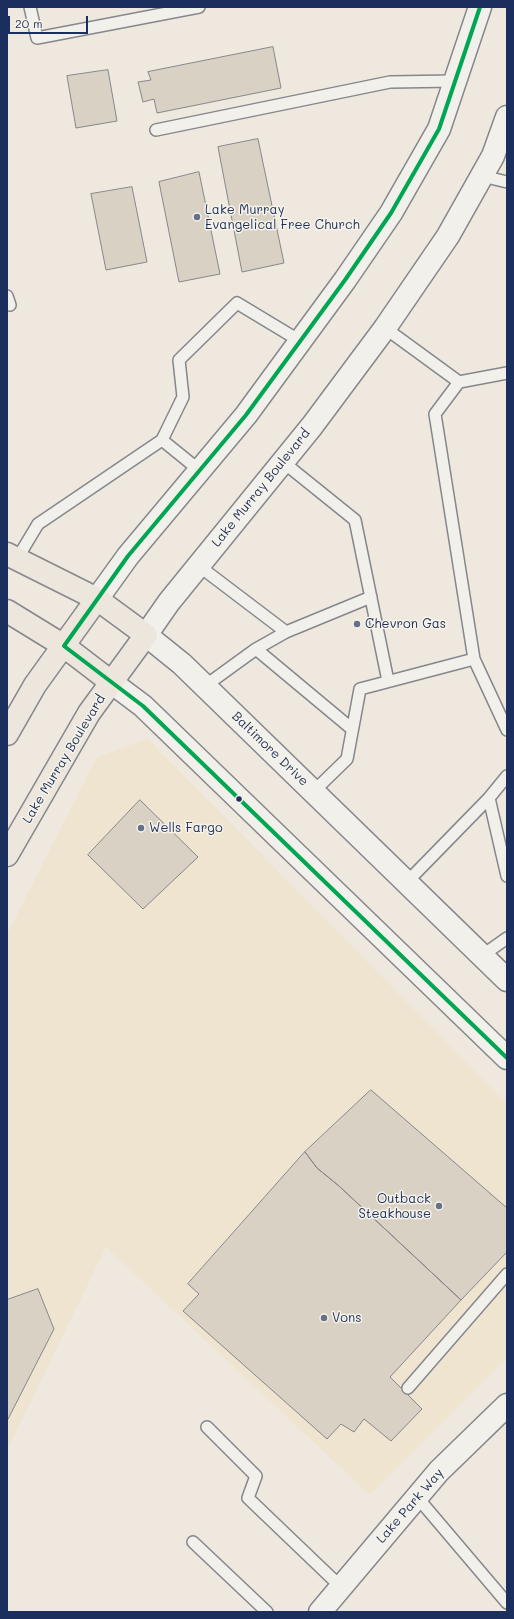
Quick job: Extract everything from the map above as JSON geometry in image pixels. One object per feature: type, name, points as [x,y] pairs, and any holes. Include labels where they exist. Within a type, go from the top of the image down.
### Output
[{"type":"main road","points":[[7,734],[35,685],[128,556],[246,414],[345,280],[391,213],[439,129],[480,7]]},
{"type":"main road","name":"Lake Murray Boulevard","points":[[7,855],[89,713],[111,682],[169,602],[312,426],[384,328],[448,236],[494,156],[507,117]]},
{"type":"main road","name":"Baltimore Drive","points":[[12,556],[97,599],[182,664],[507,980]]},
{"type":"main road","points":[[7,611],[64,646],[143,706],[507,1058]]},
{"type":"main road","name":"Lake Park Way","points":[[320,1612],[439,1471],[507,1405]]},
{"type":"lane","points":[[30,7],[37,38],[198,7]]},
{"type":"lane","points":[[156,130],[390,82],[455,81]]},
{"type":"lane","points":[[482,176],[507,182]]},
{"type":"lane","points":[[12,556],[38,524],[162,440],[183,397],[179,360],[237,303],[300,342]]},
{"type":"lane","points":[[384,328],[459,382]]},
{"type":"lane","points":[[507,373],[459,382],[435,414],[474,659],[507,730]]},
{"type":"lane","points":[[162,440],[199,470]]},
{"type":"lane","points":[[283,462],[355,520],[388,681]]},
{"type":"lane","points":[[199,566],[286,632]]},
{"type":"lane","points":[[205,686],[256,649],[286,632],[371,597]]},
{"type":"lane","points":[[256,649],[352,729]]},
{"type":"lane","points":[[314,791],[347,759],[360,689],[474,659]]},
{"type":"lane","points":[[407,882],[489,798],[507,776]]},
{"type":"lane","points":[[489,798],[507,876]]},
{"type":"lane","points":[[483,955],[507,938]]},
{"type":"lane","points":[[408,1388],[507,1274]]},
{"type":"lane","points":[[207,1427],[256,1476],[248,1498],[342,1586]]},
{"type":"lane","points":[[417,1498],[507,1603]]},
{"type":"lane","points":[[193,1542],[267,1612]]},
{"type":"shaded area","points":[[148,739],[507,1104],[507,1358],[370,1495],[106,1247],[7,1450],[7,934],[97,757]]},
{"type":"building","points":[[273,47],[281,88],[157,113],[154,99],[143,102],[138,82],[151,80],[148,72]]},
{"type":"building","points":[[108,70],[117,121],[76,128],[67,76]]},
{"type":"building","points":[[258,139],[284,263],[242,272],[218,147]]},
{"type":"building","points":[[199,172],[220,274],[179,282],[159,182]]},
{"type":"building","points":[[132,187],[147,262],[106,270],[91,194]]},
{"type":"building","name":"Wells Fargo","points":[[140,800],[198,857],[143,909],[88,855]]},
{"type":"building","points":[[371,1090],[507,1208],[507,1252],[461,1300],[339,1186],[317,1168],[305,1152]]},
{"type":"building","points":[[305,1152],[317,1168],[339,1186],[461,1300],[390,1377],[422,1409],[391,1441],[364,1419],[354,1432],[341,1424],[327,1439],[183,1311],[199,1294],[188,1284]]},
{"type":"building","points":[[38,1289],[54,1329],[7,1421],[7,1300]]},
{"type":"transit line","points":[[480,7],[439,129],[391,213],[345,280],[246,415],[128,556],[64,646],[143,706],[507,1058]]},
{"type":"place","name":"Lake Murray Evangelical Free Church","points":[[197,217]]},
{"type":"place","name":"Chevron Gas","points":[[357,624]]},
{"type":"place","name":"Wells Fargo","points":[[141,828]]},
{"type":"place","name":"Outback Steakhouse","points":[[439,1206]]},
{"type":"place","name":"Vons","points":[[324,1318]]}]
